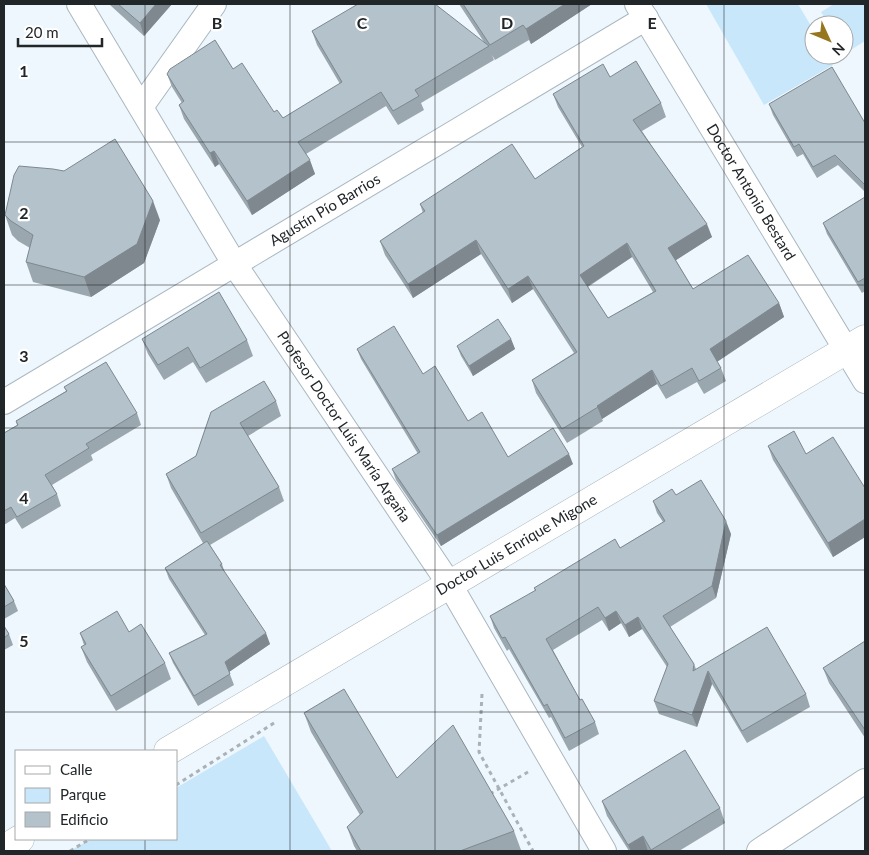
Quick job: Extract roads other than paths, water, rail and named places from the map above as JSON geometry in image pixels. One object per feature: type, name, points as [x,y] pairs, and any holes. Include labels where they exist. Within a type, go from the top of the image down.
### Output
[{"type":"street","name":"Profesor Doctor Luis María Argaña","points":[[79,4],[235,265],[450,585],[604,851]]},
{"type":"street","points":[[141,108],[214,4]]},
{"type":"street","name":"Agustín Pío Barrios","points":[[4,402],[235,265],[642,11]]},
{"type":"street","name":"Doctor Antonio Bestard","points":[[642,11],[856,344],[865,381]]},
{"type":"street","name":"Doctor Luis Enrique Migone","points":[[170,750],[856,344]]},
{"type":"street","points":[[759,851],[865,782]]},
{"type":"street","points":[[4,850],[19,840]]}]
